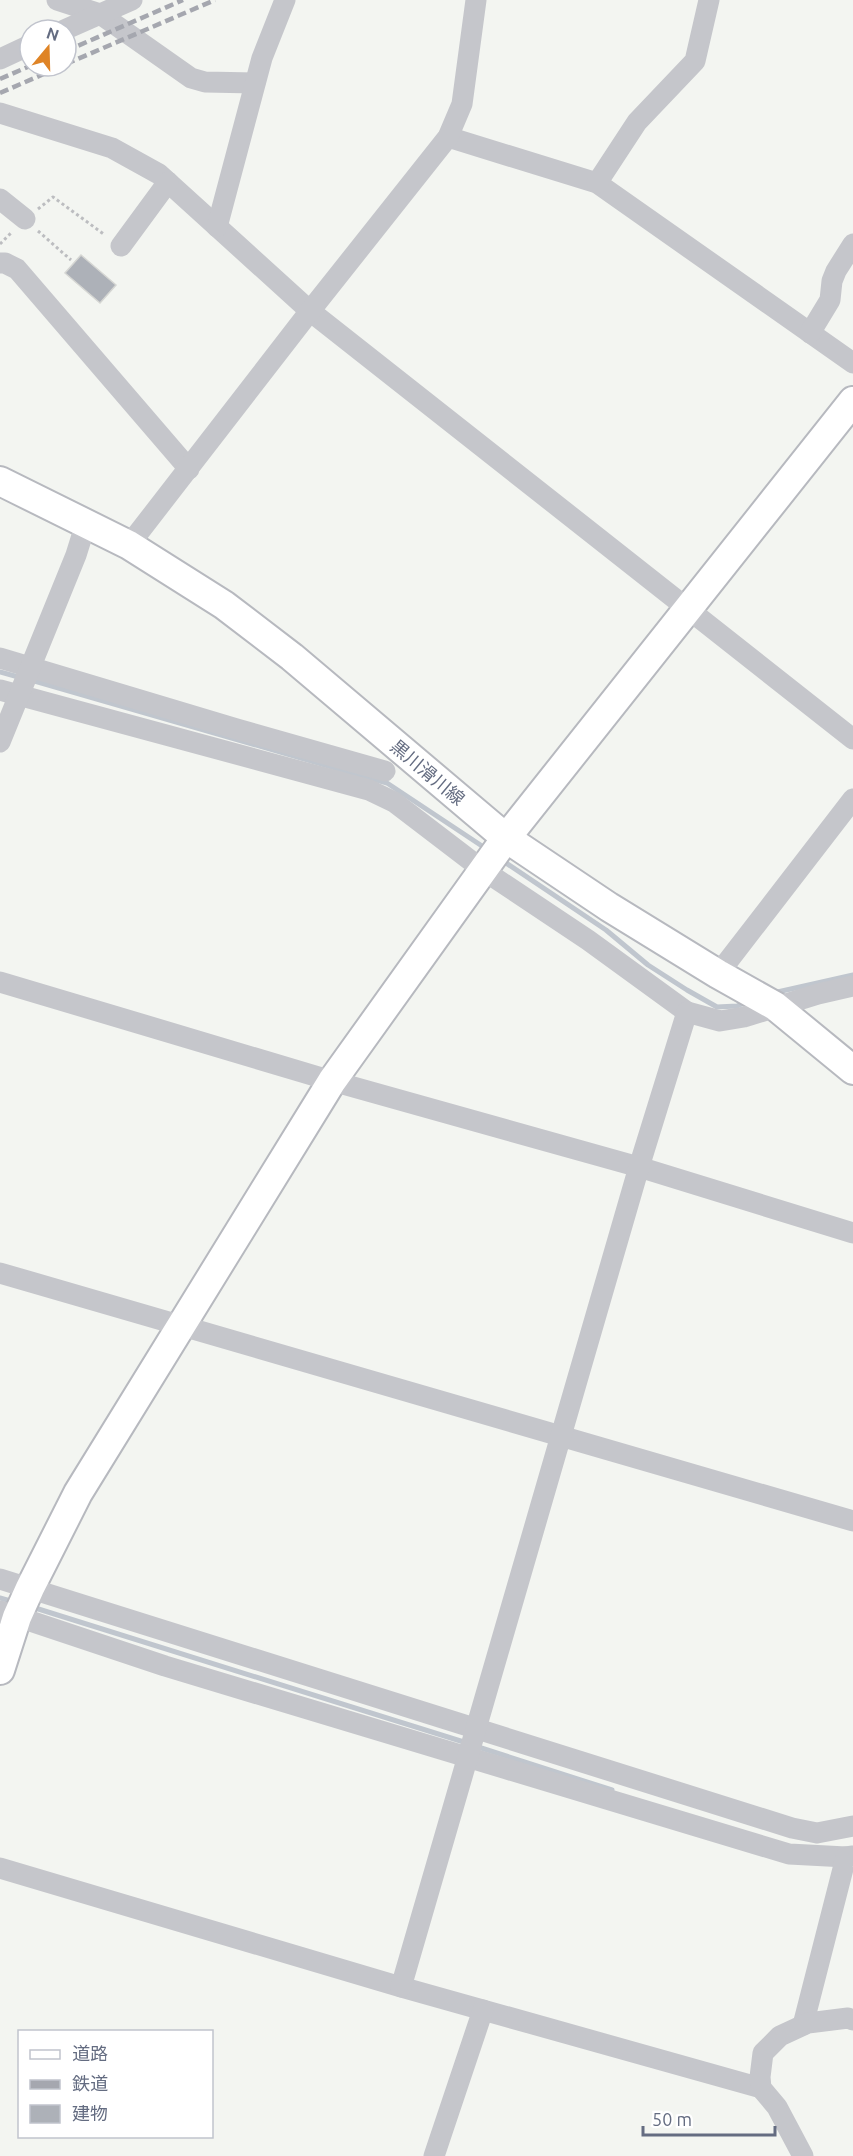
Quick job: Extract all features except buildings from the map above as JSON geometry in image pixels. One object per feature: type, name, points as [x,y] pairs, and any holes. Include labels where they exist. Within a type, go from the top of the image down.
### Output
[{"type":"street","points":[[57,0],[100,14],[191,78],[205,82],[255,83]]},
{"type":"street","points":[[78,24],[132,0]]},
{"type":"street","points":[[217,226],[262,58],[285,0]]},
{"type":"street","points":[[129,545],[448,136],[462,104],[476,0]]},
{"type":"street","points":[[597,183],[637,122],[695,62],[709,0]]},
{"type":"street","points":[[0,59],[18,51]]},
{"type":"street","points":[[0,113],[112,148],[159,174],[310,311],[853,739]]},
{"type":"street","points":[[448,136],[597,183],[853,363]]},
{"type":"street","points":[[121,246],[168,182]]},
{"type":"street","points":[[0,199],[25,219]]},
{"type":"street","points":[[810,333],[830,300],[836,270],[853,244]]},
{"type":"street","points":[[0,263],[17,268],[189,469]]},
{"type":"street","points":[[0,1670],[19,1603],[78,1493],[332,1081],[506,838],[853,401]]},
{"type":"street","name":"黒川滑川線","points":[[0,481],[129,545],[224,605],[292,657],[506,838],[609,907],[775,1006],[853,1070]]},
{"type":"street","points":[[0,742],[9,693],[30,666],[76,555],[86,523]]},
{"type":"street","points":[[0,658],[385,771]]},
{"type":"street","points":[[9,693],[369,789],[394,802],[483,870],[588,940],[687,1012],[720,1021],[744,1017],[775,1006],[853,986]]},
{"type":"street","points":[[718,974],[853,799]]},
{"type":"street","points":[[0,982],[332,1081],[639,1167],[853,1233]]},
{"type":"street","points":[[401,1987],[560,1436],[687,1012]]},
{"type":"street","points":[[0,1273],[853,1521]]},
{"type":"street","points":[[0,1579],[19,1603],[165,1666],[789,1854],[849,1857],[803,2025]]},
{"type":"street","points":[[19,1603],[476,1728],[792,1828],[817,1833],[853,1826]]},
{"type":"street","points":[[0,1868],[401,1987],[761,2088],[777,2107],[803,2156]]},
{"type":"street","points":[[434,2156],[483,2010]]},
{"type":"street","points":[[761,2088],[763,2053],[780,2036],[803,2025],[848,2018],[853,2020]]},
{"type":"path","points":[[25,219],[53,197],[121,246]]},
{"type":"waterway","points":[[0,672],[22,678]]},
{"type":"waterway","points":[[31,680],[387,783],[488,850]]},
{"type":"waterway","points":[[500,859],[606,930],[648,965],[687,990],[717,1007],[737,1006],[747,1002]]},
{"type":"waterway","points":[[773,993],[853,975]]},
{"type":"waterway","points":[[0,1598],[14,1602]]},
{"type":"waterway","points":[[32,1607],[467,1743]]},
{"type":"waterway","points":[[475,1746],[612,1790]]},
{"type":"railway","points":[[78,46],[183,0]]},
{"type":"railway","points":[[78,59],[215,0]]},
{"type":"railway","points":[[0,79],[18,71]]},
{"type":"railway","points":[[0,93],[34,78]]}]
